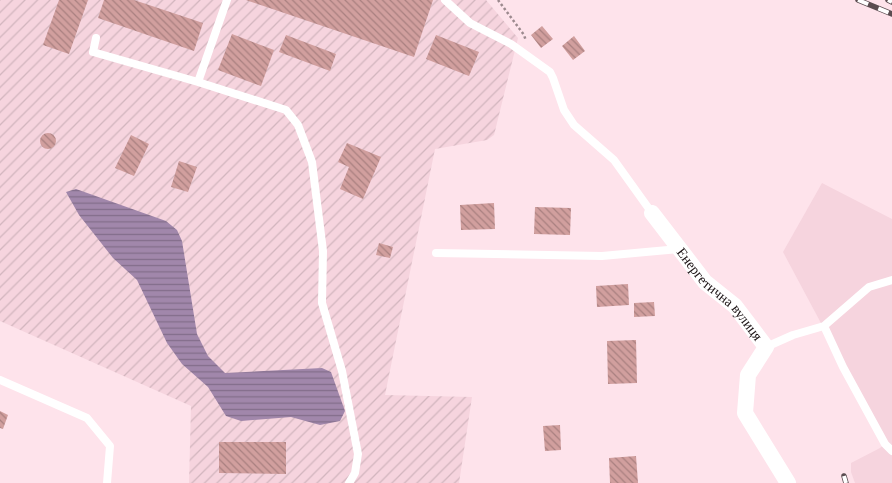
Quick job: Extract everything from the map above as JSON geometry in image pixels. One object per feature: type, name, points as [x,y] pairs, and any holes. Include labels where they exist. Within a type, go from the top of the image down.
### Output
[{"type":"street","name":"Енергетична вулиця","points":[[652,213],[705,282],[735,306],[766,347],[748,375],[744,413],[788,483]]},
{"type":"lane","points":[[198,82],[227,0]]},
{"type":"lane","points":[[446,0],[470,23],[511,44],[550,72],[564,110],[574,125],[614,160],[652,213]]},
{"type":"lane","points":[[96,38],[93,52],[286,110],[298,125],[312,162],[322,251],[322,303],[342,371],[358,454],[355,473],[349,483]]},
{"type":"lane","points":[[436,252],[602,256],[679,249]]},
{"type":"lane","points":[[766,347],[793,335],[824,326],[869,287],[892,280]]},
{"type":"lane","points":[[824,326],[885,444],[892,451]]},
{"type":"lane","points":[[0,380],[88,418],[110,446],[107,483]]},
{"type":"path","points":[[498,0],[524,35],[535,61]]},
{"type":"shaded area","points":[[0,0],[486,0],[518,38],[494,135],[487,140],[435,149],[385,395],[472,397],[459,483],[189,483],[191,406],[0,321]]},
{"type":"shaded area","points":[[822,183],[892,219],[892,483],[855,483],[851,472],[851,463],[880,448],[885,443],[783,252]]},
{"type":"shaded area","points":[[76,189],[166,221],[177,230],[182,241],[197,334],[208,356],[225,373],[322,368],[331,372],[345,411],[340,421],[320,425],[291,417],[241,421],[226,416],[208,387],[182,364],[167,343],[137,280],[113,258],[79,215],[66,192]]},
{"type":"building","points":[[59,0],[88,0],[69,54],[43,45]]},
{"type":"building","points":[[104,0],[134,0],[203,23],[194,51],[98,18]]},
{"type":"building","points":[[246,0],[433,0],[414,57]]},
{"type":"building","points":[[542,26],[553,39],[541,48],[531,35]]},
{"type":"building","points":[[232,34],[274,50],[261,86],[218,70]]},
{"type":"building","points":[[286,35],[336,54],[330,71],[279,52]]},
{"type":"building","points":[[436,35],[479,52],[469,76],[426,59]]},
{"type":"building","points":[[574,36],[585,51],[573,60],[562,46]]},
{"type":"building","points":[[48,133],[54,135],[56,141],[54,147],[48,149],[42,147],[40,141],[42,135]]},
{"type":"building","points":[[131,135],[149,144],[134,176],[115,168]]},
{"type":"building","points":[[347,143],[381,157],[363,199],[340,189],[349,167],[338,162]]},
{"type":"building","points":[[179,161],[197,167],[188,192],[171,187]]},
{"type":"building","points":[[494,203],[495,229],[461,230],[460,205]]},
{"type":"building","points":[[535,207],[571,208],[570,235],[534,234]]},
{"type":"building","points":[[379,243],[393,247],[390,258],[376,255]]},
{"type":"building","points":[[628,284],[629,305],[597,307],[596,286]]},
{"type":"building","points":[[654,302],[655,316],[634,317],[634,303]]},
{"type":"building","points":[[636,340],[637,383],[608,384],[607,341]]},
{"type":"building","points":[[0,411],[8,415],[3,429],[0,428]]},
{"type":"building","points":[[560,425],[561,450],[545,451],[543,426]]},
{"type":"building","points":[[219,442],[286,442],[286,474],[219,473]]},
{"type":"building","points":[[636,456],[638,483],[610,483],[609,458]]},
{"type":"railway","points":[[858,0],[892,14]]},
{"type":"railway","points":[[888,0],[892,2]]},
{"type":"railway","points":[[844,476],[846,483]]}]
